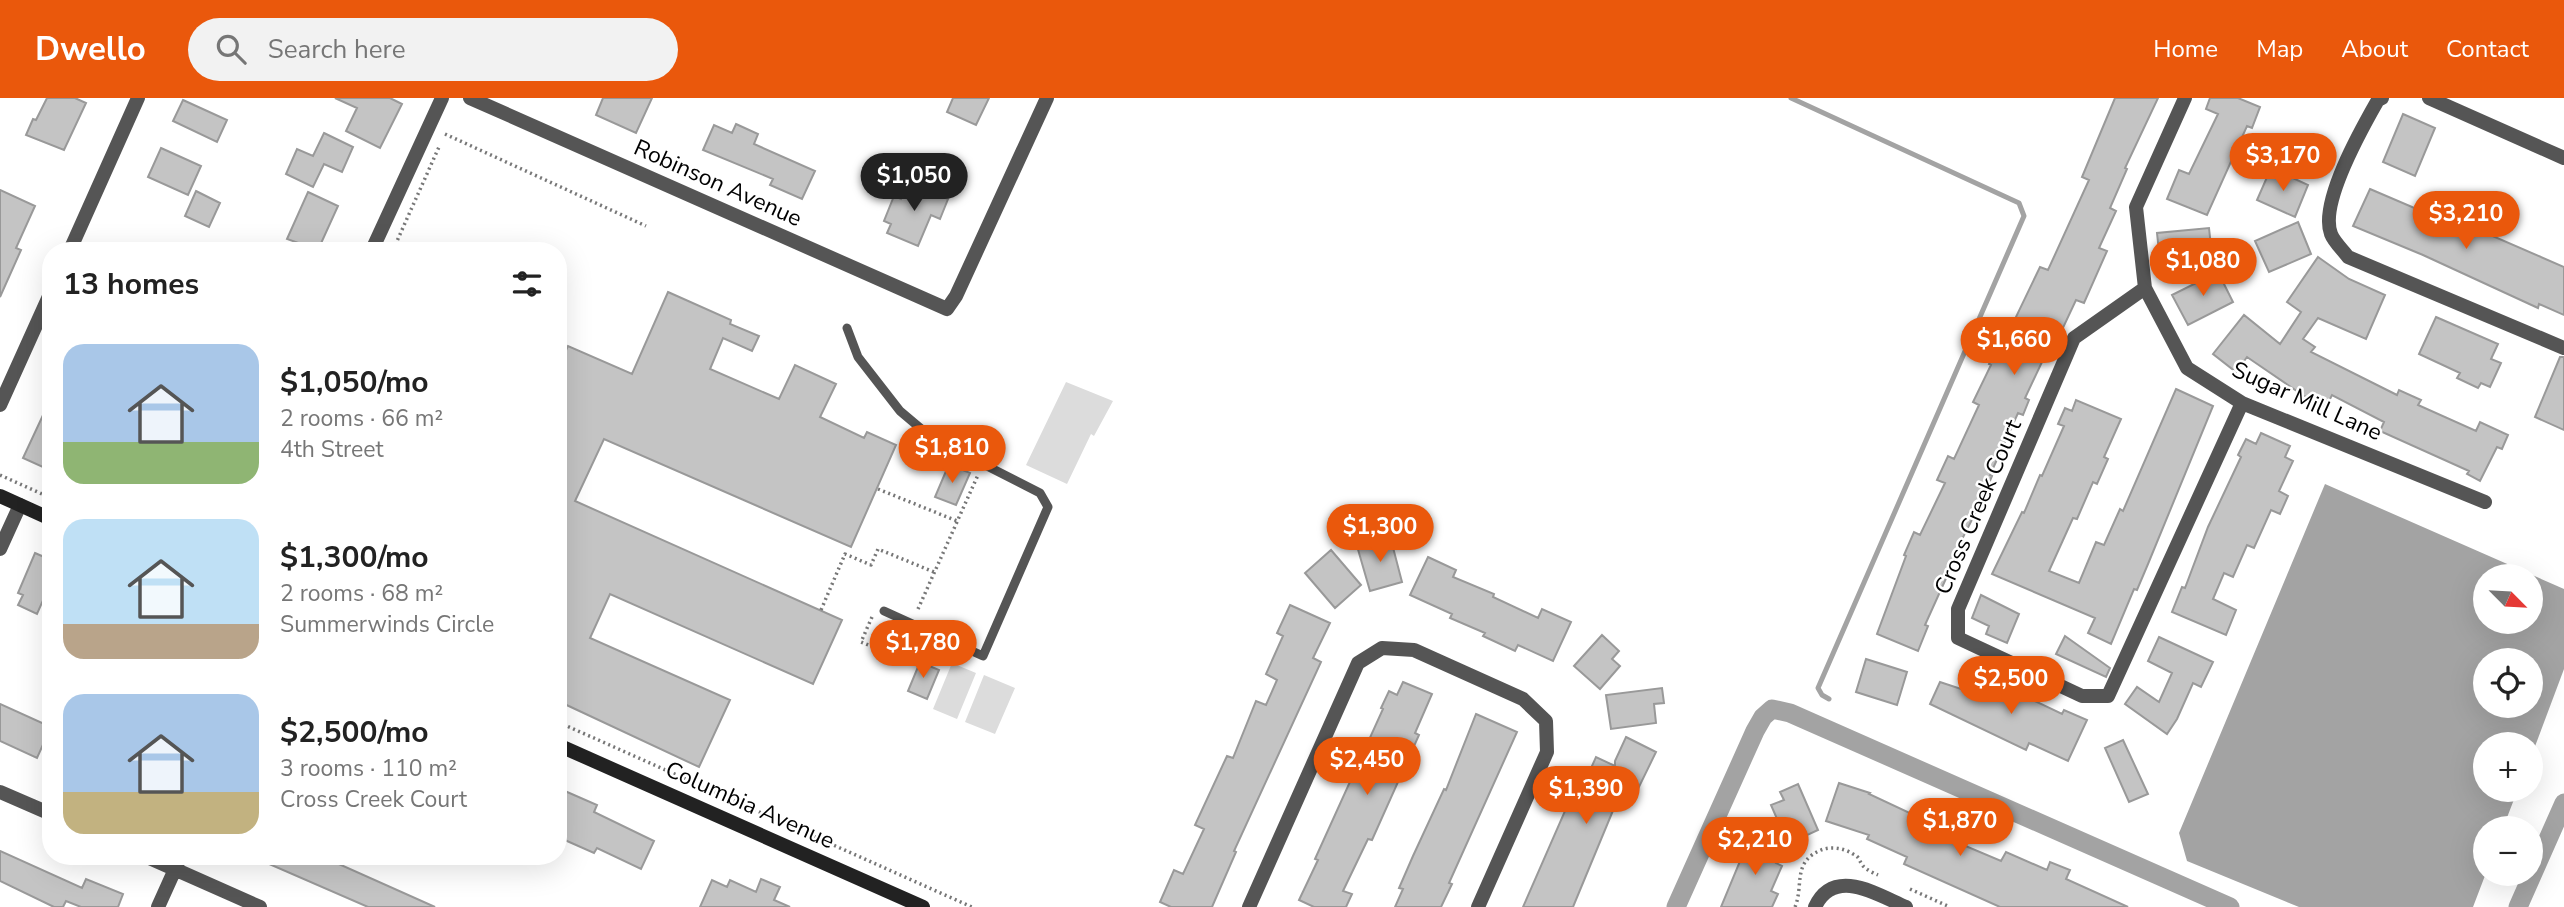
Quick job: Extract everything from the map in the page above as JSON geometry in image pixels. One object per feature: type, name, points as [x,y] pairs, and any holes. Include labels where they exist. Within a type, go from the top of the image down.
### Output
[{"type":"street","points":[[74,242],[138,98]]},
{"type":"street","points":[[376,242],[442,98]]},
{"type":"street","name":"Robinson Avenue","points":[[470,98],[947,309],[956,296],[1047,98]]},
{"type":"street","name":"Sugar Mill Lane","points":[[2185,98],[2136,207],[2145,288],[2187,368],[2242,403],[2485,502]]},
{"type":"street","points":[[2382,98],[2378,100],[2353,143],[2330,208],[2331,234],[2348,257],[2564,348]]},
{"type":"street","points":[[2429,98],[2564,158]]},
{"type":"street","name":"Cross Creek Court","points":[[2145,288],[2074,338],[1958,610],[1958,638],[2082,695],[2108,696],[2242,403]]},
{"type":"street","points":[[0,405],[42,312]]},
{"type":"street","points":[[0,496],[42,515]]},
{"type":"street","points":[[0,549],[20,505]]},
{"type":"street","points":[[1249,907],[1358,663],[1382,648],[1414,650],[1523,699],[1546,721],[1547,752],[1478,907]]},
{"type":"street","name":"Columbia Avenue","points":[[567,749],[923,907]]},
{"type":"street","points":[[0,792],[42,810]]},
{"type":"street","points":[[158,907],[177,865]]},
{"type":"street","points":[[183,865],[260,907]]},
{"type":"street","points":[[1815,907],[1819,897],[1844,885],[1855,885],[1906,907]]},
{"type":"lane","points":[[847,328],[858,357],[900,411],[932,438],[1040,494],[1048,507],[984,656],[881,608]]},
{"type":"path","points":[[449,125],[445,134],[449,138],[646,226]]},
{"type":"path","points":[[397,242],[439,147]]},
{"type":"path","points":[[918,609],[980,469]]},
{"type":"path","points":[[0,475],[42,494]]},
{"type":"path","points":[[878,489],[957,521]]},
{"type":"path","points":[[821,610],[845,554],[871,565],[878,549],[934,572]]},
{"type":"path","points":[[881,608],[861,642],[914,664]]},
{"type":"path","points":[[567,726],[972,907]]},
{"type":"shaded area","points":[[1066,382],[1113,401],[1094,436],[1091,434],[1067,484],[1026,465]]},
{"type":"shaded area","points":[[2325,484],[2507,564],[2473,564],[2473,634],[2543,634],[2543,580],[2564,589],[2564,669],[2540,732],[2473,732],[2473,802],[2513,802],[2508,816],[2473,816],[2473,886],[2481,886],[2473,907],[2299,907],[2187,861],[2179,833]]},
{"type":"shaded area","points":[[952,663],[976,673],[957,719],[933,709]]},
{"type":"shaded area","points":[[984,675],[1015,688],[995,734],[965,722]]},
{"type":"building","points":[[47,98],[75,98],[86,103],[64,150],[26,135]]},
{"type":"building","points":[[335,98],[390,98],[402,104],[380,148],[346,131],[357,108]]},
{"type":"building","points":[[603,98],[652,98],[636,133],[596,115]]},
{"type":"building","points":[[953,98],[989,98],[976,125],[947,112]]},
{"type":"building","points":[[2115,98],[2158,98],[2125,168],[2127,169],[2110,208],[2116,211],[2099,248],[2107,251],[2084,303],[2076,300],[2054,347],[2050,345],[2025,398],[2029,400],[2023,415],[2018,413],[1990,475],[1992,476],[1982,500],[1956,551],[1958,552],[1925,625],[1928,626],[1918,651],[1877,634],[1906,556],[1904,555],[1914,532],[1920,535],[1945,483],[1937,480],[1948,456],[1954,459],[1979,405],[1973,402],[2000,340],[2004,342],[2040,267],[2048,270],[2089,180],[2082,177]]},
{"type":"building","points":[[2210,98],[2238,98],[2260,107],[2252,128],[2247,126],[2207,215],[2167,199],[2179,170],[2189,174],[2218,114],[2206,109]]},
{"type":"building","points":[[183,100],[227,120],[217,142],[173,121]]},
{"type":"building","points":[[2403,114],[2435,128],[2415,176],[2383,162]]},
{"type":"building","points":[[736,124],[758,134],[754,144],[815,171],[802,199],[770,185],[773,179],[703,150],[714,125],[732,133]]},
{"type":"building","points":[[324,133],[353,147],[342,172],[324,164],[313,187],[286,174],[297,149],[313,156]]},
{"type":"building","points":[[161,148],[201,166],[188,195],[148,177]]},
{"type":"building","points":[[2271,168],[2308,185],[2295,217],[2257,200]]},
{"type":"building","points":[[909,182],[948,199],[940,219],[931,215],[918,246],[887,233],[891,224],[884,221],[894,196],[901,199]]},
{"type":"building","points":[[2370,189],[2447,222],[2452,213],[2483,227],[2481,231],[2564,267],[2564,315],[2539,304],[2538,308],[2353,226]]},
{"type":"building","points":[[0,190],[35,206],[16,248],[21,250],[0,297]]},
{"type":"building","points":[[196,191],[220,203],[209,227],[185,216]]},
{"type":"building","points":[[308,192],[338,206],[322,242],[295,242],[287,239]]},
{"type":"building","points":[[2298,222],[2311,254],[2269,272],[2255,241]]},
{"type":"building","points":[[2209,228],[2213,265],[2161,270],[2157,233]]},
{"type":"building","points":[[2318,257],[2349,279],[2385,295],[2366,339],[2318,318],[2303,339],[2315,347],[2311,352],[2397,395],[2399,390],[2421,400],[2418,405],[2476,431],[2480,422],[2508,435],[2502,449],[2497,447],[2480,481],[2467,474],[2469,471],[2380,431],[2384,422],[2332,395],[2326,407],[2304,396],[2247,357],[2236,372],[2213,354],[2244,315],[2280,344],[2301,312],[2287,302]]},
{"type":"building","points":[[2218,272],[2233,302],[2188,325],[2172,295]]},
{"type":"building","points":[[668,292],[731,320],[730,324],[759,336],[752,351],[723,338],[710,369],[779,399],[795,365],[836,384],[820,417],[864,438],[867,432],[896,445],[851,547],[604,439],[575,501],[842,620],[813,684],[610,594],[590,638],[730,700],[699,767],[567,705],[567,348],[568,346],[632,374]]},
{"type":"building","points":[[2436,317],[2498,344],[2491,359],[2501,363],[2490,387],[2481,383],[2478,388],[2457,378],[2460,373],[2419,354]]},
{"type":"building","points":[[2560,357],[2564,357],[2564,430],[2535,417]]},
{"type":"building","points":[[2176,389],[2213,406],[2137,590],[2134,589],[2111,644],[2088,633],[2095,618],[1992,574],[2064,426],[2058,424],[2065,408],[2072,411],[2076,400],[2121,419],[2104,457],[2108,459],[2097,484],[2093,482],[2077,519],[2073,518],[2049,571],[2079,583],[2096,542],[2104,545],[2120,509],[2123,511]]},
{"type":"building","points":[[42,417],[42,467],[23,458]]},
{"type":"building","points":[[2261,433],[2290,446],[2285,457],[2293,461],[2279,491],[2288,496],[2280,514],[2271,510],[2254,548],[2247,545],[2233,577],[2224,573],[2213,599],[2236,610],[2226,635],[2172,612],[2182,587],[2185,588],[2208,527],[2241,457],[2238,455],[2246,439],[2256,444]]},
{"type":"building","points":[[949,464],[970,473],[956,505],[935,497]]},
{"type":"building","points":[[1390,536],[1402,582],[1370,591],[1357,546]]},
{"type":"building","points":[[1331,550],[1361,585],[1335,608],[1305,573]]},
{"type":"building","points":[[35,553],[42,556],[42,603],[37,614],[18,605],[23,595],[18,593]]},
{"type":"building","points":[[1428,557],[1456,570],[1453,577],[1494,594],[1493,597],[1538,618],[1542,609],[1571,622],[1553,661],[1518,645],[1515,651],[1483,636],[1485,633],[1450,618],[1452,614],[1410,595]]},
{"type":"building","points":[[1981,595],[2019,614],[2007,643],[1986,634],[1989,626],[1972,618]]},
{"type":"building","points":[[1290,605],[1330,623],[1313,658],[1321,662],[1234,851],[1236,852],[1212,907],[1171,907],[1160,902],[1174,870],[1183,874],[1204,829],[1195,825],[1227,756],[1233,758],[1256,701],[1266,705],[1277,680],[1266,674],[1283,636],[1277,633]]},
{"type":"building","points":[[1602,635],[1619,651],[1612,659],[1620,666],[1600,689],[1574,666]]},
{"type":"building","points":[[2065,636],[2110,668],[2106,677],[2056,654]]},
{"type":"building","points":[[2159,637],[2213,662],[2201,687],[2193,683],[2167,734],[2125,704],[2137,687],[2159,702],[2172,673],[2148,661]]},
{"type":"building","points":[[1866,659],[1907,672],[1897,705],[1856,692]]},
{"type":"building","points":[[920,662],[939,670],[927,699],[908,691]]},
{"type":"building","points":[[1966,675],[1982,683],[1985,677],[2062,714],[2064,710],[2087,720],[2068,761],[2029,743],[2026,750],[1930,704],[1940,682],[1961,689]]},
{"type":"building","points":[[1403,682],[1432,694],[1415,733],[1419,735],[1372,840],[1368,839],[1343,891],[1352,894],[1346,907],[1314,907],[1299,900],[1318,860],[1315,859],[1389,691],[1397,695]]},
{"type":"building","points":[[1662,688],[1664,703],[1654,704],[1656,723],[1611,729],[1606,695]]},
{"type":"building","points":[[0,704],[42,723],[42,747],[37,758],[0,741]]},
{"type":"building","points":[[1476,714],[1517,732],[1449,883],[1452,884],[1441,907],[1395,907],[1403,889],[1399,888],[1444,789],[1446,790]]},
{"type":"building","points":[[1626,737],[1656,752],[1637,791],[1624,784],[1573,907],[1523,907],[1582,772],[1588,775],[1596,757],[1615,766]]},
{"type":"building","points":[[2123,740],[2148,794],[2129,802],[2105,748]]},
{"type":"building","points":[[1839,783],[1870,793],[1914,815],[1911,823],[2001,861],[2006,852],[2047,870],[2050,862],[2070,870],[2066,879],[2128,907],[2000,907],[1904,864],[1907,857],[1867,839],[1869,835],[1826,821]]},
{"type":"building","points":[[1798,784],[1818,830],[1788,844],[1771,805],[1784,800],[1780,792]]},
{"type":"building","points":[[567,792],[597,805],[594,812],[654,841],[641,869],[597,848],[594,853],[567,841]]},
{"type":"building","points":[[1750,837],[1782,850],[1776,863],[1782,866],[1771,891],[1778,894],[1772,907],[1721,907]]},
{"type":"building","points":[[0,851],[82,888],[86,879],[123,894],[118,907],[81,907],[66,901],[63,907],[54,907],[0,881]]},
{"type":"building","points":[[272,865],[341,865],[435,907],[368,907]]},
{"type":"building","points":[[761,879],[780,887],[774,900],[790,907],[700,907],[712,880],[727,887],[730,880],[756,892]]},
{"type":"waterway","points":[[1791,98],[2019,203],[2024,216],[1818,688],[1822,695],[1829,699]]},
{"type":"waterway","points":[[1676,907],[1755,731],[1763,717],[1772,709],[1790,713],[2230,907]]},
{"type":"waterway","points":[[2518,907],[2564,803]]}]
